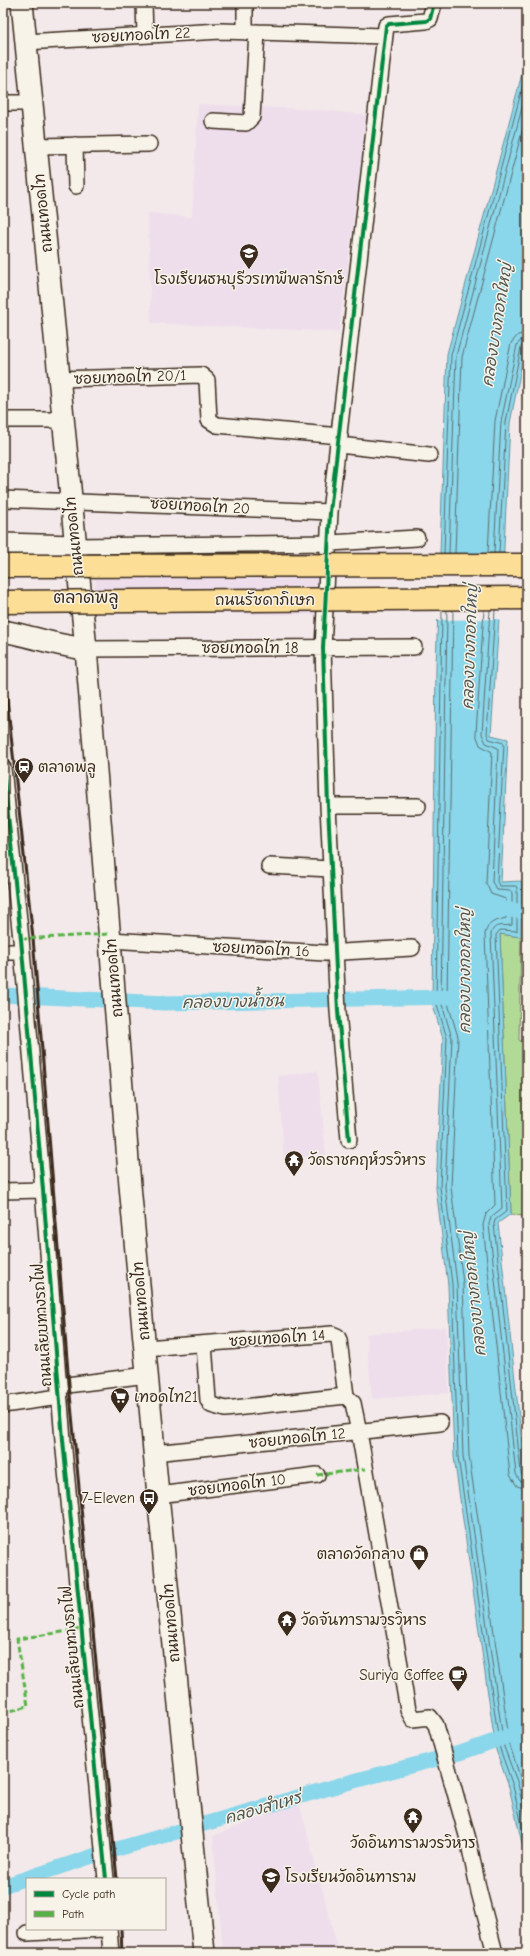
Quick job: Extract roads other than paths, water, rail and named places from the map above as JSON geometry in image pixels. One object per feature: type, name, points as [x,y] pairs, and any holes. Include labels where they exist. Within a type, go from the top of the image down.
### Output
[{"type":"main road","name":"ถนนเทอดไท","points":[[22,3],[86,649],[154,1453],[186,1788],[194,1849],[204,1953]]},
{"type":"main road","points":[[3,544],[75,546]]},
{"type":"main road","points":[[3,566],[527,565]]},
{"type":"main road","name":"ถนนรัชดาภิเษก","points":[[3,602],[527,598]]},
{"type":"main road","points":[[3,631],[28,636],[61,646],[86,649]]},
{"type":"street","points":[[144,3],[145,34]]},
{"type":"street","points":[[213,121],[246,123],[252,117],[251,32],[245,3]]},
{"type":"street","points":[[349,1140],[338,1011],[328,806],[323,648],[330,543],[330,512],[386,26],[389,24],[426,21],[430,19],[434,3]]},
{"type":"street","name":"ซอยเทอดไท 22","points":[[25,42],[145,34],[221,31],[384,36]]},
{"type":"street","points":[[3,103],[31,103]]},
{"type":"street","points":[[36,146],[149,144]]},
{"type":"street","points":[[75,145],[76,186]]},
{"type":"street","name":"ซอยเทอดไท 20/1","points":[[59,379],[201,375],[207,380],[209,420],[217,425],[339,441]]},
{"type":"street","points":[[3,420],[63,420]]},
{"type":"street","points":[[339,441],[429,455]]},
{"type":"street","name":"ซอยเทอดไท 20","points":[[3,499],[330,512]]},
{"type":"street","points":[[75,546],[330,543],[417,538]]},
{"type":"street","name":"ซอยเทอดไท 18","points":[[86,649],[414,647]]},
{"type":"street","name":"ถนนเลียบทางรถไฟ","points":[[3,768],[22,952],[59,1392],[104,1843],[106,1877]]},
{"type":"street","points":[[328,806],[418,806]]},
{"type":"street","points":[[269,866],[331,869]]},
{"type":"street","name":"ซอยเทอดไท 16","points":[[110,940],[336,953],[412,948]]},
{"type":"street","points":[[3,952],[22,952]]},
{"type":"street","points":[[3,1191],[43,1190]]},
{"type":"street","name":"ซอยเทอดไท 14","points":[[145,1348],[332,1334],[340,1340],[349,1400],[359,1432],[408,1710],[413,1719],[430,1717],[436,1725],[468,1839],[479,1892],[495,1953]]},
{"type":"street","points":[[204,1344],[208,1400],[211,1405],[225,1408],[349,1400]]},
{"type":"street","points":[[3,1405],[59,1392],[148,1375]]},
{"type":"street","name":"ซอยเทอดไท 12","points":[[154,1453],[359,1432],[440,1422]]},
{"type":"street","name":"ซอยเทอดไท 10","points":[[158,1495],[317,1475]]},
{"type":"street","points":[[27,1933],[84,1930]]},
{"type":"street","points":[[109,1930],[111,1953]]},
{"type":"water","name":"คลองบางกอกใหญ่","points":[[527,55],[527,339],[510,423],[504,547],[491,735],[508,739],[501,882],[522,881],[521,937],[500,934],[511,1214],[498,1223],[527,1491],[527,1865],[509,1787],[496,1750],[454,1457],[448,1285],[436,1188],[443,1039],[432,1002],[436,666],[447,354]]},
{"type":"waterway","points":[[502,909],[527,912]]},
{"type":"waterway","name":"คลองบางน้ำชน","points":[[3,995],[165,1003],[451,997]]},
{"type":"waterway","name":"คลองสำเหร่","points":[[27,1878],[93,1856],[350,1782],[463,1752],[514,1734]]},
{"type":"waterway","name":"คลองสำเหร่","points":[[3,1886],[26,1878]]},
{"type":"railway","points":[[3,662],[33,938],[69,1384],[117,1878]]},
{"type":"railway","points":[[121,1930],[122,1953]]},
{"type":"place","name":"โรงเรียนธนบุรีวรเทพีพลารักษ์","points":[[249,270]]},
{"type":"place","name":"ตลาดพลู","points":[[24,784]]},
{"type":"place","name":"วัดราชคฤห์วรวิหาร","points":[[294,1177]]},
{"type":"place","name":"เทอดไท21","points":[[120,1414]]},
{"type":"place","name":"7-Eleven","points":[[149,1515]]},
{"type":"place","name":"ตลาดวัดกลาง","points":[[419,1571]]},
{"type":"place","name":"วัดจันทารามวรวิหาร","points":[[287,1637]]},
{"type":"place","name":"Suriya Coffee","points":[[458,1692]]},
{"type":"place","name":"วัดอินทารามวรวิหาร","points":[[413,1834]]},
{"type":"place","name":"โรงเรียนวัดอินทาราม","points":[[271,1894]]},
{"type":"district","name":"ตลาดพลู","points":[[86,597]]}]
